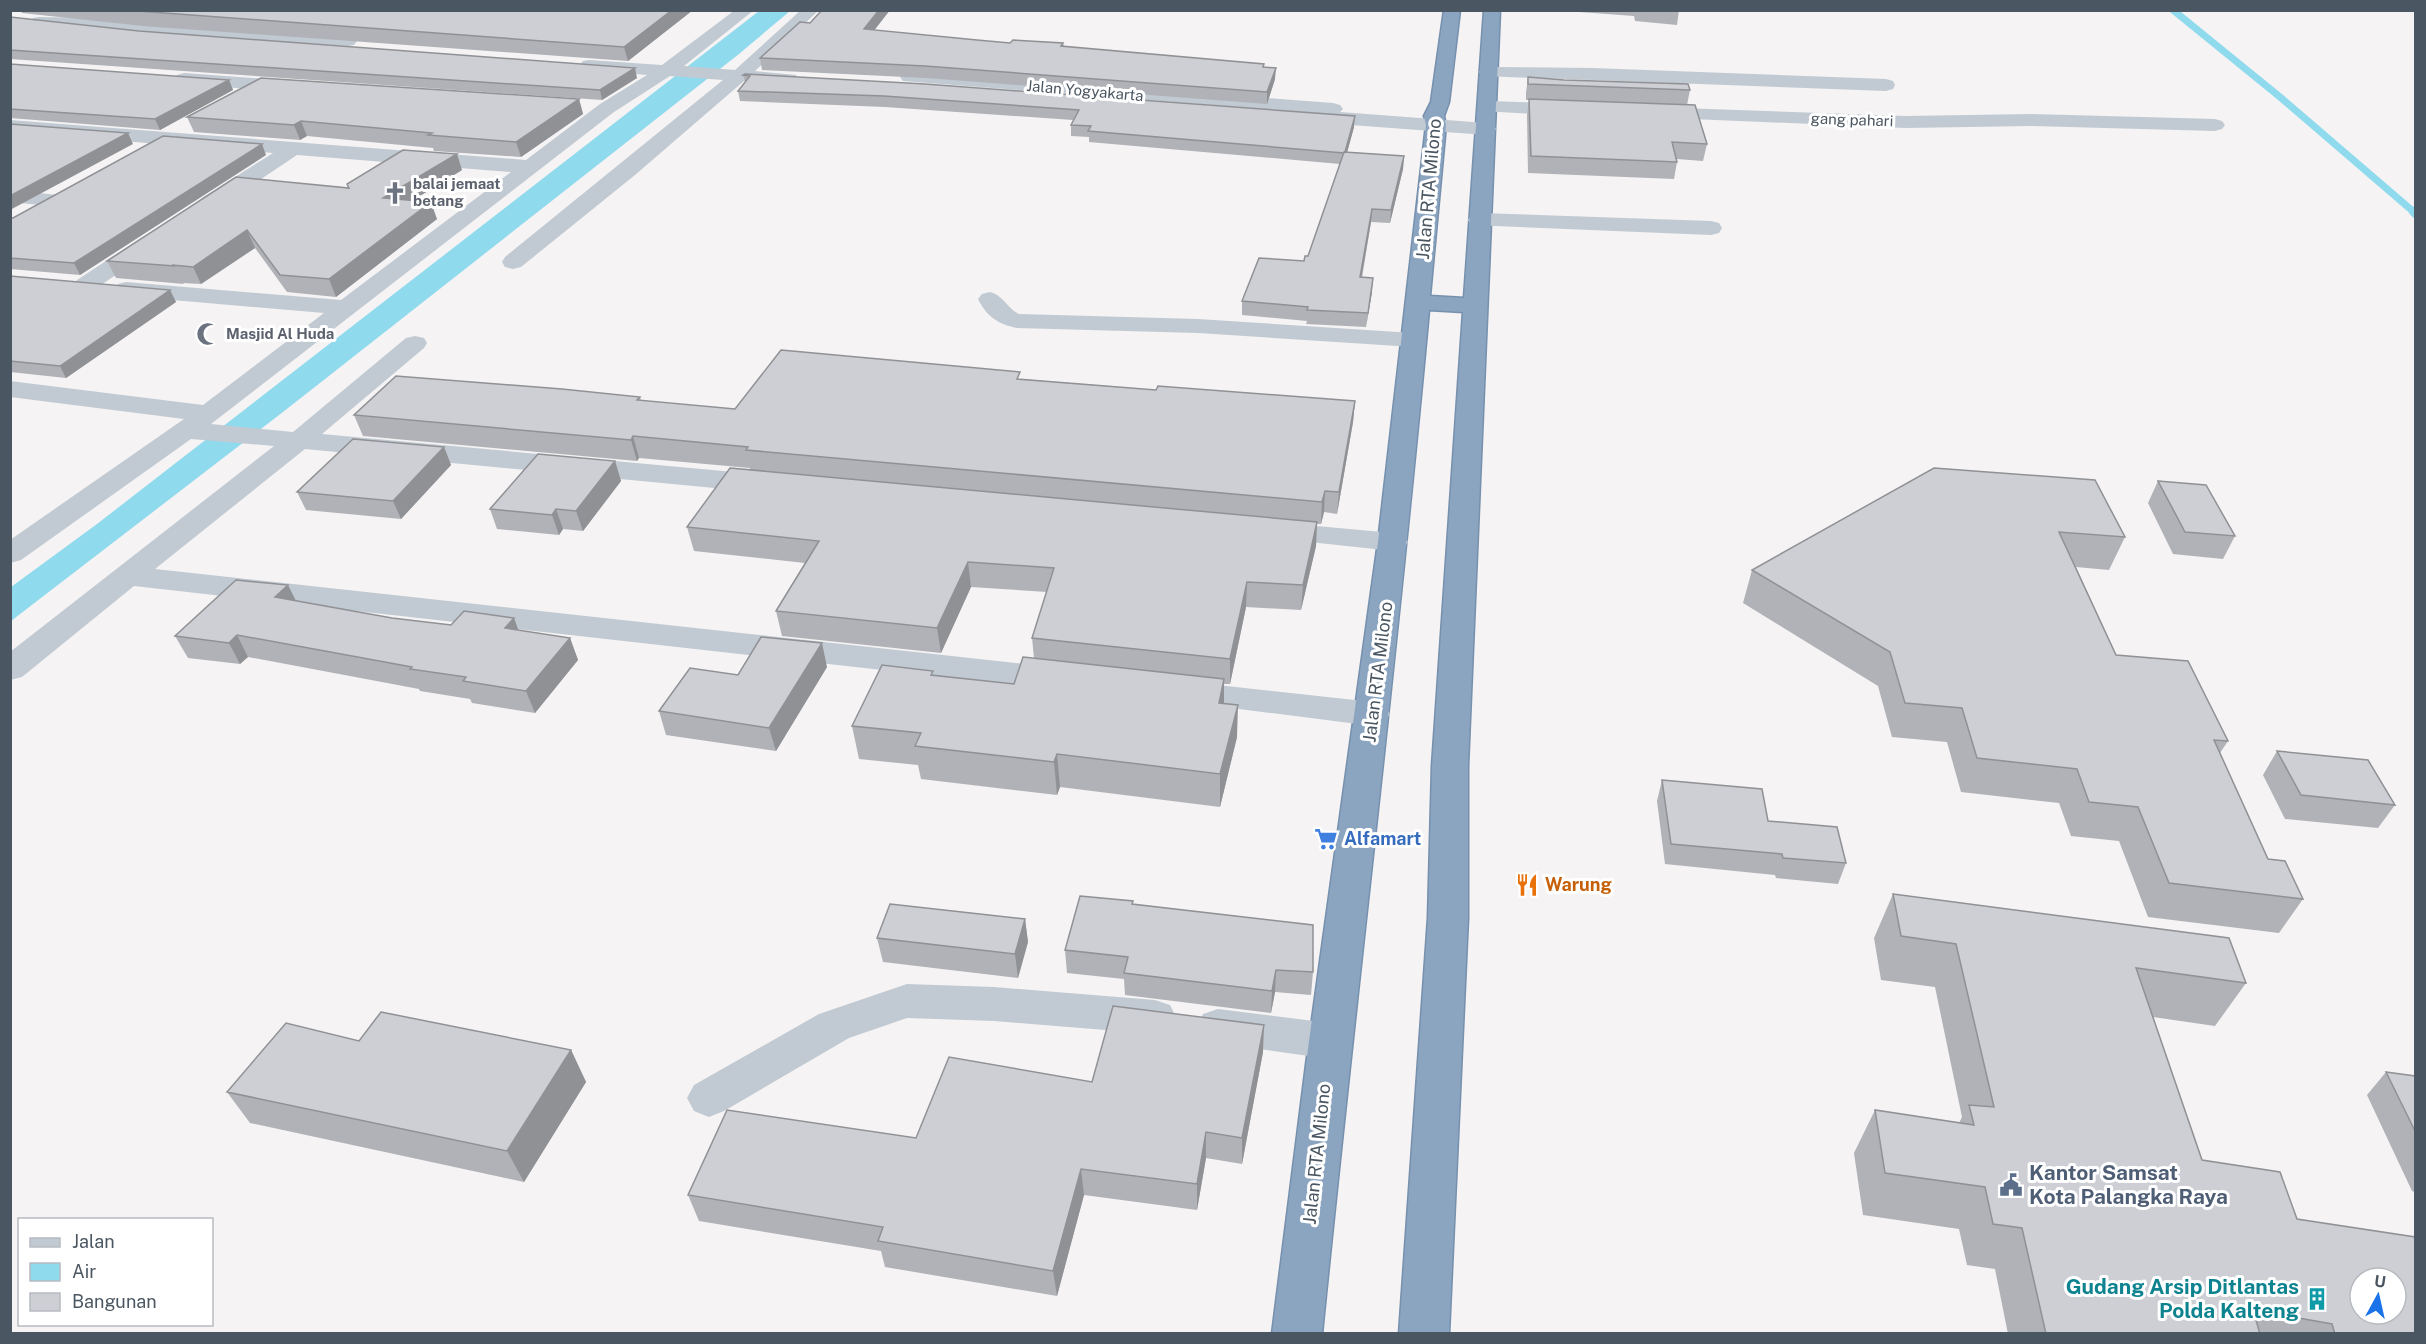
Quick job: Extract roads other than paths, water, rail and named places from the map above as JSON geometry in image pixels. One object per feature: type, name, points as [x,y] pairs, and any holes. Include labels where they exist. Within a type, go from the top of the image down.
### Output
[{"type":"highway","name":"Jalan RTA Milono","points":[[1297,1334],[1330,1041],[1394,542],[1435,120],[1440,102],[1452,10]]},
{"type":"highway","points":[[1424,1334],[1448,918],[1450,766],[1492,10]]},
{"type":"highway","points":[[1419,302],[1475,306]]},
{"type":"street","points":[[148,30],[185,10]]},
{"type":"street","points":[[10,554],[204,426],[347,308],[607,108],[682,69],[746,10]]},
{"type":"street","points":[[513,261],[679,129],[738,72],[811,10]]},
{"type":"street","points":[[20,19],[362,45]]},
{"type":"street","points":[[309,57],[333,43]]},
{"type":"street","points":[[570,60],[809,76]]},
{"type":"street","points":[[232,101],[290,68]]},
{"type":"street","points":[[1488,72],[1593,73],[1886,85]]},
{"type":"street","points":[[166,78],[309,88]]},
{"type":"street","points":[[889,80],[1435,120],[1595,111]]},
{"type":"street","points":[[584,107],[607,108]]},
{"type":"street","name":"gang pahari","points":[[1631,112],[1906,122],[2075,121],[2215,125]]},
{"type":"street","points":[[130,157],[192,123]]},
{"type":"street","points":[[10,126],[531,167]]},
{"type":"street","points":[[193,214],[292,149]]},
{"type":"street","points":[[20,217],[70,190]]},
{"type":"street","points":[[10,196],[50,200]]},
{"type":"street","points":[[1479,220],[1711,228]]},
{"type":"street","points":[[164,233],[75,284],[347,308]]},
{"type":"street","points":[[990,299],[996,311],[1007,319],[1017,321],[1198,326],[1413,340]]},
{"type":"street","points":[[10,669],[298,441],[415,343]]},
{"type":"street","points":[[10,389],[268,438],[798,487]]},
{"type":"street","points":[[1251,529],[1394,542]]},
{"type":"street","points":[[129,576],[1089,682]]},
{"type":"street","points":[[1148,689],[1373,714]]},
{"type":"street","points":[[709,1098],[834,1026],[907,1001],[994,1004],[1154,1017],[1330,1041]]},
{"type":"water","points":[[759,11],[790,11],[739,54],[283,412],[11,621],[11,587],[97,524]]},
{"type":"waterway","points":[[2173,10],[2280,97],[2415,213]]},
{"type":"place","name":"balai jemaat betang","points":[[395,193]]},
{"type":"place","name":"Masjid Al Huda","points":[[208,334]]},
{"type":"place","name":"Alfamart","points":[[1326,839]]},
{"type":"place","name":"Warung","points":[[1527,885]]},
{"type":"place","name":"Kantor Samsat Kota Palangka Raya","points":[[2011,1185]]},
{"type":"place","name":"Gudang Arsip Ditlantas Polda Kalteng","points":[[2317,1299]]}]
